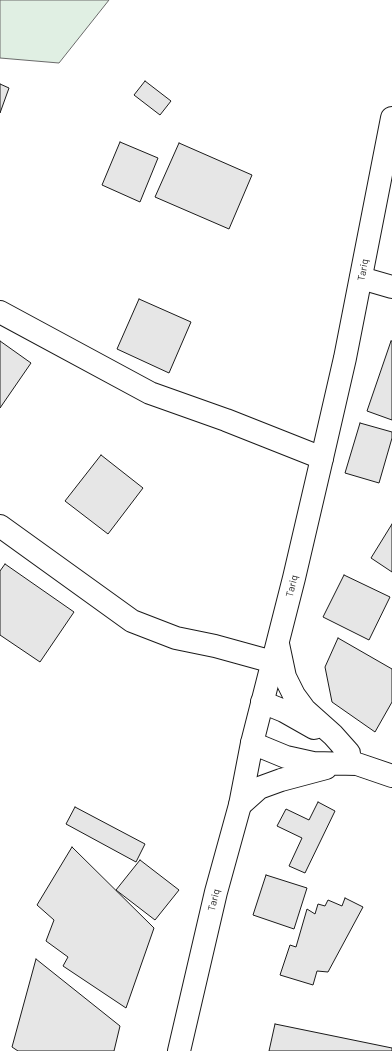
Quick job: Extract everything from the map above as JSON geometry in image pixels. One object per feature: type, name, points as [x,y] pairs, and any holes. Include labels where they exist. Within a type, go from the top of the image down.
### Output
[{"type":"street","name":"Tariq","points":[[179,1051],[216,892],[240,805],[252,743],[294,578],[345,358],[392,118]]},
{"type":"street","points":[[361,278],[392,287]]},
{"type":"street","points":[[0,312],[150,393],[226,420],[322,458]]},
{"type":"street","points":[[0,526],[132,621],[176,638],[215,646],[275,653],[294,695],[305,710],[333,735],[349,760]]},
{"type":"street","points":[[262,702],[284,711],[322,732],[349,760],[392,776]]},
{"type":"street","points":[[252,743],[286,757],[312,764],[349,760]]},
{"type":"street","points":[[240,805],[259,788],[349,760]]},
{"type":"green space","points":[[0,0],[109,0],[59,63],[0,58]]},
{"type":"building","points":[[145,81],[171,101],[160,115],[134,95]]},
{"type":"building","points":[[0,84],[9,88],[0,113]]},
{"type":"building","points":[[120,142],[158,158],[140,202],[102,185]]},
{"type":"building","points":[[179,143],[252,175],[229,229],[155,197]]},
{"type":"building","points":[[139,299],[191,322],[169,373],[117,349]]},
{"type":"building","points":[[0,341],[31,363],[0,408]]},
{"type":"building","points":[[392,341],[392,420],[367,411]]},
{"type":"building","points":[[360,423],[392,432],[392,438],[379,483],[345,473]]},
{"type":"building","points":[[101,455],[143,488],[108,534],[65,501]]},
{"type":"building","points":[[392,524],[392,572],[371,558]]},
{"type":"building","points":[[5,564],[74,612],[40,662],[0,635],[0,571]]},
{"type":"building","points":[[344,575],[390,597],[369,640],[323,617]]},
{"type":"building","points":[[338,638],[392,669],[392,702],[375,732],[332,702],[325,667]]},
{"type":"building","points":[[318,802],[335,811],[305,873],[289,866],[302,838],[277,826],[286,809],[309,820]]},
{"type":"building","points":[[75,807],[145,844],[136,862],[66,824]]},
{"type":"building","points":[[72,847],[154,928],[126,1008],[63,966],[68,957],[46,941],[54,920],[37,905]]},
{"type":"building","points":[[140,860],[179,890],[155,920],[116,890]]},
{"type":"building","points":[[266,875],[307,888],[294,929],[253,915]]},
{"type":"building","points":[[345,898],[363,907],[328,972],[317,971],[313,985],[280,975],[290,945],[296,947],[307,909],[315,914],[318,904],[325,906],[328,900],[342,906]]},
{"type":"building","points":[[36,959],[120,1026],[114,1051],[18,1051],[12,1047]]},
{"type":"building","points":[[275,1024],[392,1048],[392,1051],[269,1051]]}]
